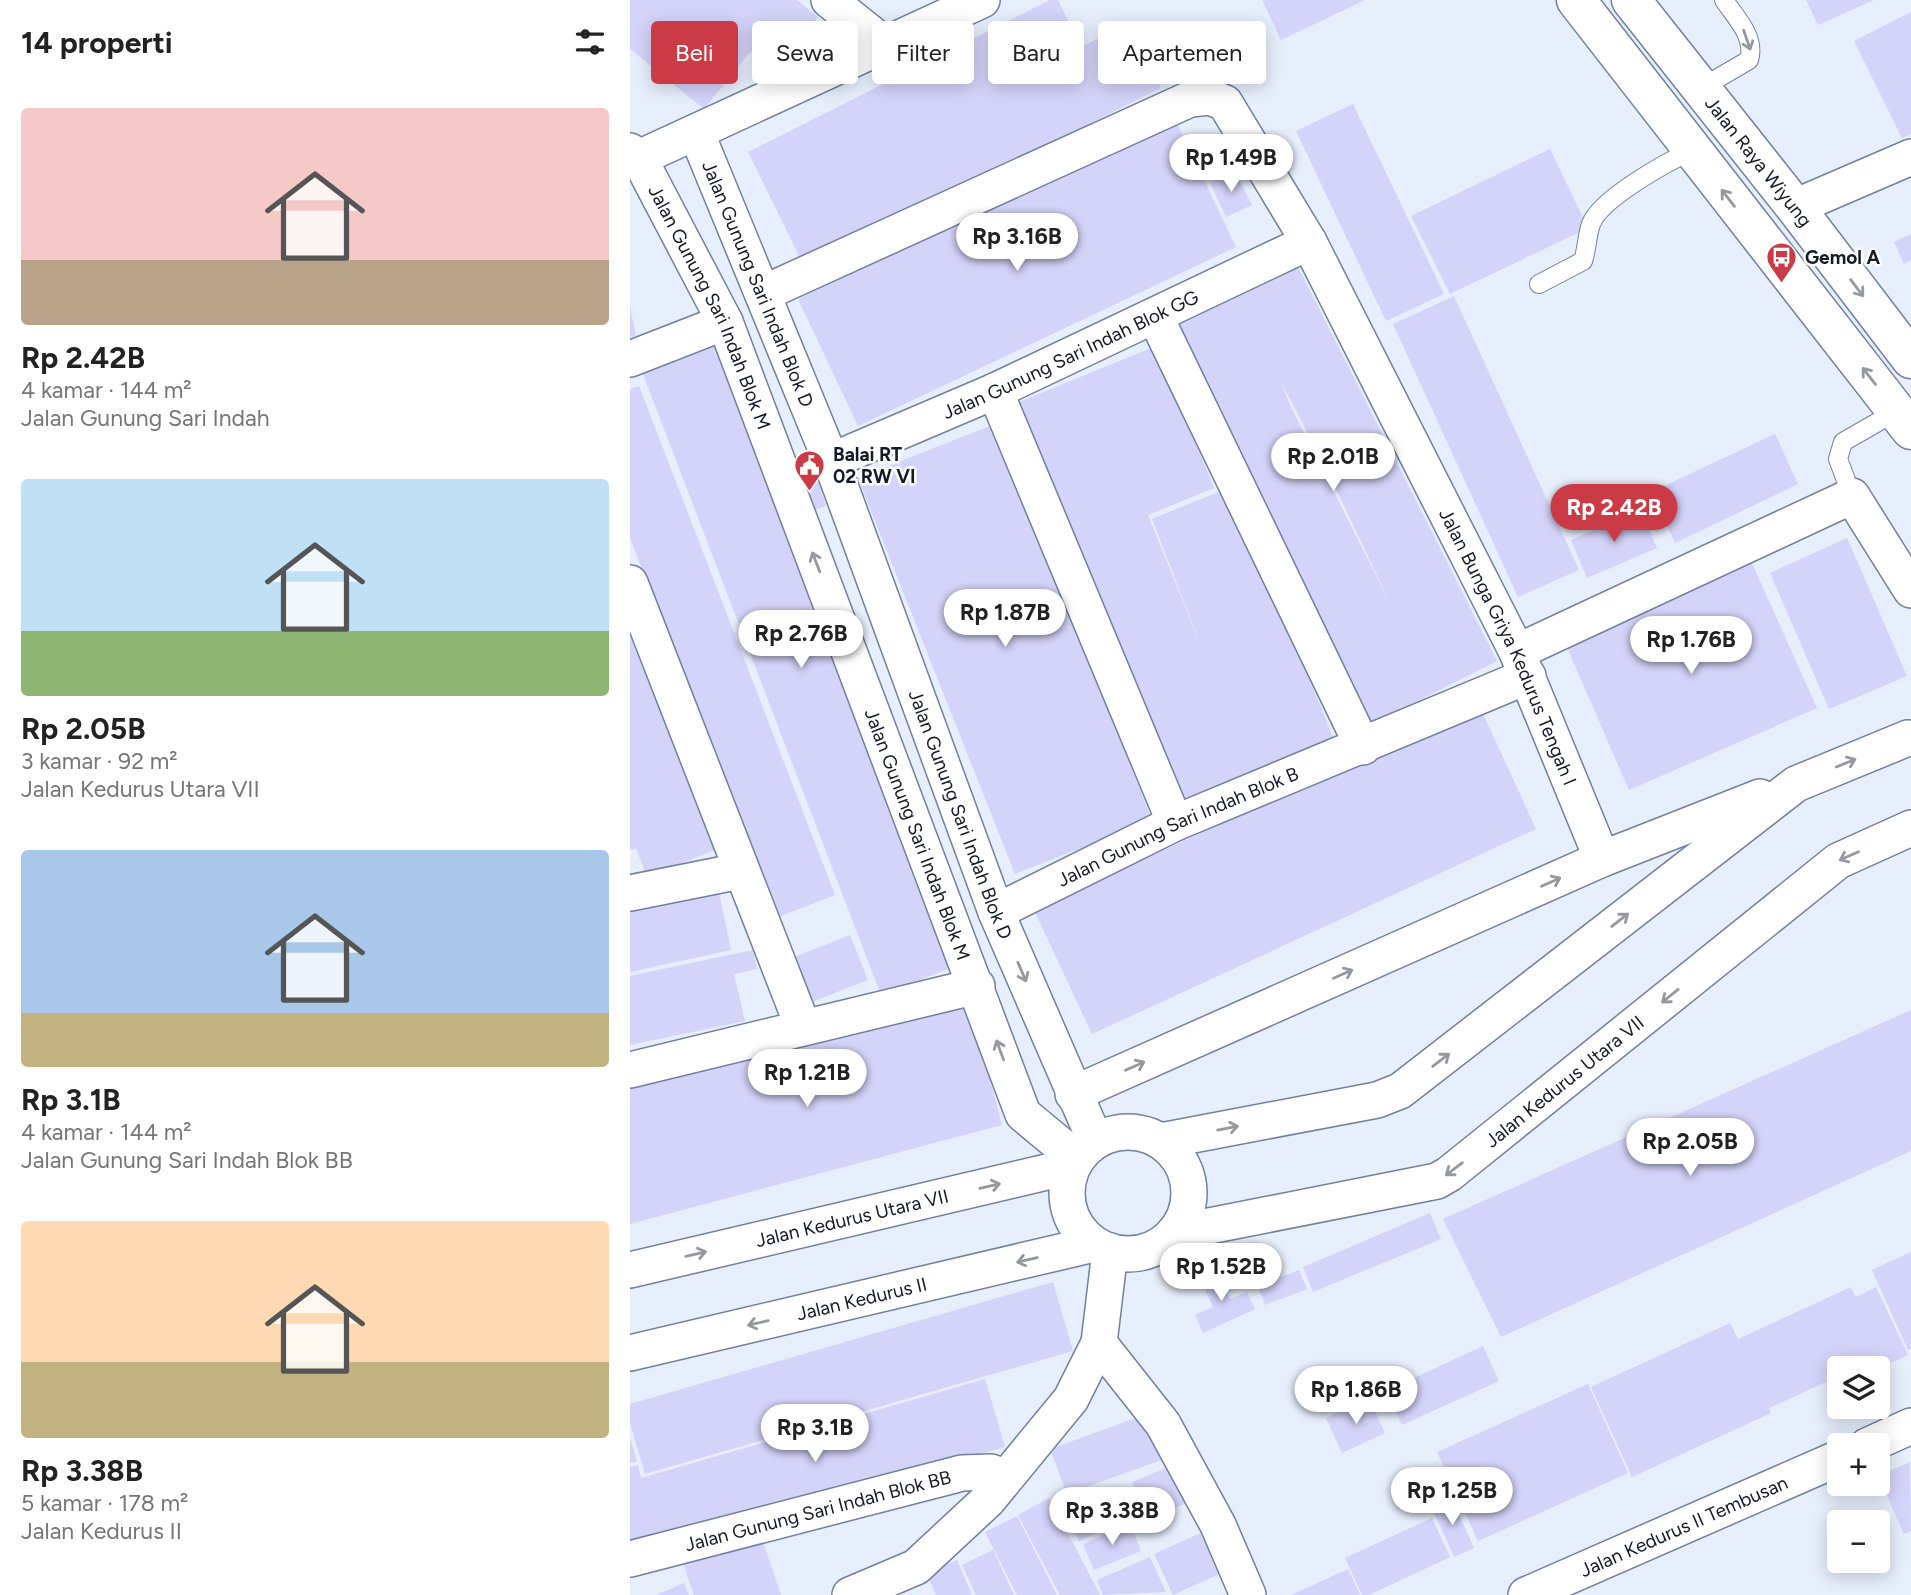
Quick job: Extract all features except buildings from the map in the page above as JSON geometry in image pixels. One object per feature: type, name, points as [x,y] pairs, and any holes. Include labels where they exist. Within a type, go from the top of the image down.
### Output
[{"type":"main road","points":[[1576,0],[1691,151],[1904,420]]},
{"type":"main road","points":[[1614,51],[1639,11]]},
{"type":"main road","name":"Jalan Raya Wiyung","points":[[1639,11],[1796,207],[1911,359]]},
{"type":"street","points":[[829,0],[872,34]]},
{"type":"street","points":[[935,21],[982,0]]},
{"type":"street","points":[[635,154],[696,132],[872,50]]},
{"type":"street","name":"Jalan Bunga Griya Kedurus Tengah I","points":[[764,293],[1190,99],[1210,97],[1229,107],[1309,242],[1522,664],[1602,859]]},
{"type":"street","name":"Jalan Gunung Sari Indah Blok D","points":[[696,132],[831,461],[996,912],[1073,1094],[1081,1155]]},
{"type":"street","name":"Jalan Gunung Sari Indah Blok M","points":[[635,154],[725,322],[1023,1114],[1081,1155]]},
{"type":"street","points":[[1796,207],[1911,157]]},
{"type":"street","name":"Jalan Gunung Sari Indah Blok GG","points":[[831,461],[995,391],[1309,242]]},
{"type":"street","points":[[1155,316],[1363,747]]},
{"type":"street","points":[[630,359],[725,322]]},
{"type":"street","points":[[995,391],[1175,823]]},
{"type":"street","points":[[1852,496],[1911,590]]},
{"type":"street","name":"Jalan Gunung Sari Indah Blok B","points":[[996,912],[1175,823],[1363,747],[1852,496]]},
{"type":"street","points":[[630,583],[803,1027]]},
{"type":"street","points":[[1073,1094],[1602,859],[1908,738]]},
{"type":"street","points":[[1161,1141],[1377,1100],[1400,1091],[1796,783]]},
{"type":"street","name":"Jalan Kedurus Utara VII","points":[[1174,1233],[1437,1181],[1838,861],[1911,828]]},
{"type":"street","points":[[630,893],[740,871]]},
{"type":"street","points":[[630,1070],[977,986]]},
{"type":"street","points":[[1111,1133],[1146,1133],[1161,1141],[1175,1153],[1189,1185],[1189,1202],[1174,1233],[1161,1245],[1145,1252],[1128,1254],[1102,1248],[1081,1233],[1067,1201],[1067,1183],[1081,1155],[1111,1133]]},
{"type":"street","name":"Jalan Kedurus Utara VII","points":[[630,1270],[1081,1155]]},
{"type":"street","points":[[850,1595],[922,1581],[1071,1399],[1100,1343],[1102,1248]]},
{"type":"street","name":"Jalan Kedurus II","points":[[630,1353],[1102,1248]]},
{"type":"street","points":[[1100,1343],[1163,1424],[1218,1525],[1248,1595]]},
{"type":"street","points":[[1890,1436],[1911,1426]]},
{"type":"street","name":"Jalan Kedurus II Tembusan","points":[[1526,1595],[1827,1463]]},
{"type":"street","name":"Jalan Gunung Sari Indah Blok BB","points":[[630,1559],[962,1473],[992,1472],[1006,1477]]},
{"type":"lane","points":[[1701,88],[1749,60],[1751,51],[1748,35],[1724,0]]},
{"type":"lane","points":[[1539,284],[1583,261],[1592,222],[1618,195],[1666,163],[1691,151]]},
{"type":"lane","points":[[1852,496],[1838,459],[1843,442],[1904,420]]},
{"type":"place","name":"Gemol A","points":[[1782,284]]},
{"type":"place","name":"Balai RT 02 RW VI","points":[[810,492]]}]
